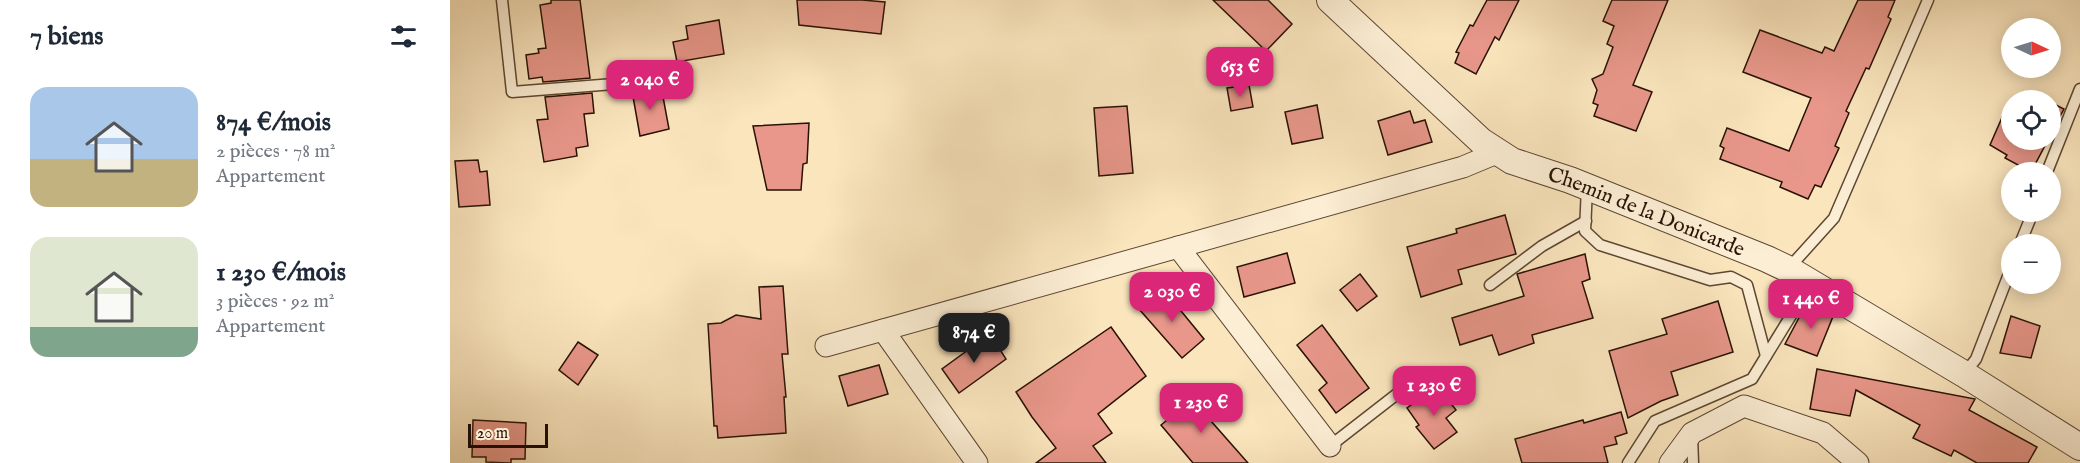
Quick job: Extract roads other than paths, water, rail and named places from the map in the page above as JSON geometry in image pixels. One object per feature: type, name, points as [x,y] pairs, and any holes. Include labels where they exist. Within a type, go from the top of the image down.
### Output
[{"type":"street","name":"Chemin de la Donicarde","points":[[1330,0],[1481,141],[1512,161],[1587,187],[1788,269],[1964,374],[2080,447]]},
{"type":"street","points":[[826,346],[1463,167],[1498,152]]},
{"type":"street","points":[[1178,247],[1330,446]]},
{"type":"street","points":[[883,330],[977,463]]},
{"type":"street","points":[[1670,463],[1692,433],[1744,406],[1823,433],[1858,463]]},
{"type":"lane","points":[[502,0],[512,92],[639,82]]},
{"type":"lane","points":[[1788,269],[1834,218],[1928,0]]},
{"type":"lane","points":[[2052,162],[2080,89]]},
{"type":"lane","points":[[1587,187],[1586,231],[1600,245],[1710,280],[1731,277],[1747,285],[1766,356]]},
{"type":"lane","points":[[1490,285],[1542,246],[1586,221]]},
{"type":"lane","points":[[1628,463],[1655,421],[1752,379],[1811,283]]},
{"type":"lane","points":[[1964,374],[1976,359],[2001,294]]},
{"type":"lane","points":[[1330,446],[1406,387]]},
{"type":"lane","points":[[1692,433],[1693,463]]}]
